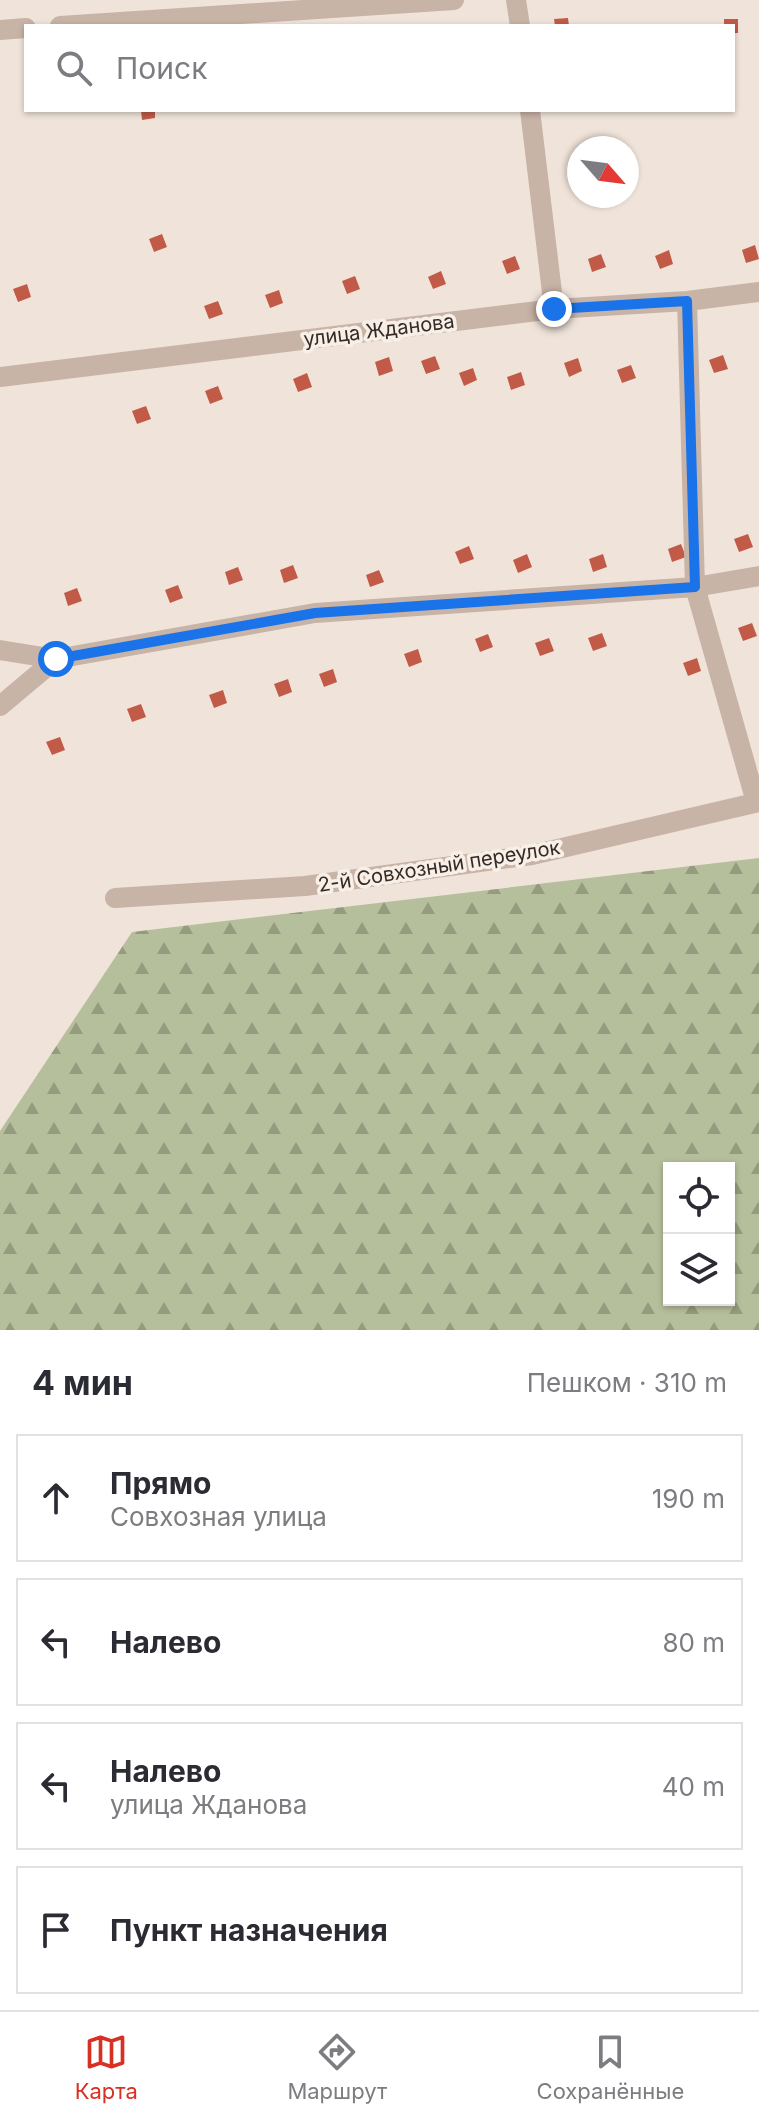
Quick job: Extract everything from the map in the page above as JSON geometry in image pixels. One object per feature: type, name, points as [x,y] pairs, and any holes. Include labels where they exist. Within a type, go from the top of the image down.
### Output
[{"type":"street","points":[[90,24],[454,0]]},
{"type":"street","points":[[516,0],[520,24]]},
{"type":"street","points":[[0,30],[24,28]]},
{"type":"street","points":[[530,112],[554,309]]},
{"type":"street","name":"улица Жданова","points":[[0,377],[554,309],[687,301],[759,292]]},
{"type":"street","points":[[687,301],[695,587],[758,802]]},
{"type":"street","points":[[0,650],[56,659],[315,613],[695,587],[759,576]]},
{"type":"street","points":[[0,706],[56,659]]},
{"type":"street","name":"2-й Совхозный переулок","points":[[115,898],[305,886],[532,855],[758,802]]},
{"type":"green space","points":[[759,858],[759,1330],[0,1330],[0,1131],[132,932]]},
{"type":"building","points":[[568,18],[569,24],[555,24],[554,19]]},
{"type":"building","points":[[724,19],[738,19],[738,33],[735,33],[735,24],[724,24]]},
{"type":"building","points":[[141,112],[155,112],[155,118],[142,120]]},
{"type":"building","points":[[162,234],[167,247],[154,252],[149,239]]},
{"type":"building","points":[[755,245],[759,259],[746,263],[742,250]]},
{"type":"building","points":[[669,250],[673,264],[660,269],[655,256]]},
{"type":"building","points":[[601,254],[606,267],[592,272],[588,259]]},
{"type":"building","points":[[515,256],[520,269],[507,274],[502,261]]},
{"type":"building","points":[[441,271],[446,284],[433,289],[428,277]]},
{"type":"building","points":[[355,276],[360,289],[347,294],[342,281]]},
{"type":"building","points":[[27,284],[31,297],[18,302],[13,289]]},
{"type":"building","points":[[279,290],[283,303],[270,308],[265,295]]},
{"type":"building","points":[[218,301],[223,314],[209,319],[204,306]]},
{"type":"building","points":[[723,355],[728,369],[714,373],[709,360]]},
{"type":"building","points":[[435,356],[440,369],[426,374],[421,361]]},
{"type":"building","points":[[389,357],[393,371],[379,376],[375,362]]},
{"type":"building","points":[[578,358],[582,371],[569,377],[564,363]]},
{"type":"building","points":[[631,365],[636,378],[622,383],[617,370]]},
{"type":"building","points":[[473,368],[477,380],[464,386],[459,373]]},
{"type":"building","points":[[521,372],[525,385],[511,390],[507,377]]},
{"type":"building","points":[[307,373],[312,387],[298,392],[293,379]]},
{"type":"building","points":[[218,386],[223,399],[210,404],[205,391]]},
{"type":"building","points":[[146,406],[151,419],[137,424],[132,411]]},
{"type":"building","points":[[748,534],[753,547],[739,552],[734,539]]},
{"type":"building","points":[[681,544],[686,557],[672,562],[668,549]]},
{"type":"building","points":[[469,546],[474,559],[460,564],[455,552]]},
{"type":"building","points":[[527,554],[532,567],[518,573],[513,560]]},
{"type":"building","points":[[603,554],[607,567],[593,572],[589,559]]},
{"type":"building","points":[[293,565],[298,578],[284,583],[280,570]]},
{"type":"building","points":[[238,567],[243,580],[229,585],[225,572]]},
{"type":"building","points":[[379,570],[384,582],[370,587],[366,575]]},
{"type":"building","points":[[178,585],[183,598],[170,603],[165,590]]},
{"type":"building","points":[[77,588],[82,601],[68,606],[64,593]]},
{"type":"building","points":[[752,623],[757,636],[743,641],[738,628]]},
{"type":"building","points":[[602,633],[607,646],[593,651],[588,638]]},
{"type":"building","points":[[488,634],[493,647],[480,652],[475,639]]},
{"type":"building","points":[[549,638],[554,651],[540,656],[535,643]]},
{"type":"building","points":[[418,649],[422,662],[409,667],[404,654]]},
{"type":"building","points":[[697,658],[701,671],[688,676],[683,663]]},
{"type":"building","points":[[333,669],[337,682],[324,687],[319,674]]},
{"type":"building","points":[[288,679],[292,692],[279,697],[274,684]]},
{"type":"building","points":[[223,690],[227,703],[214,708],[209,695]]},
{"type":"building","points":[[141,704],[146,717],[132,722],[127,709]]},
{"type":"building","points":[[60,737],[65,750],[52,755],[46,742]]},
{"type":"route","points":[[56,659],[315,613],[695,587],[687,301],[554,309]]}]
